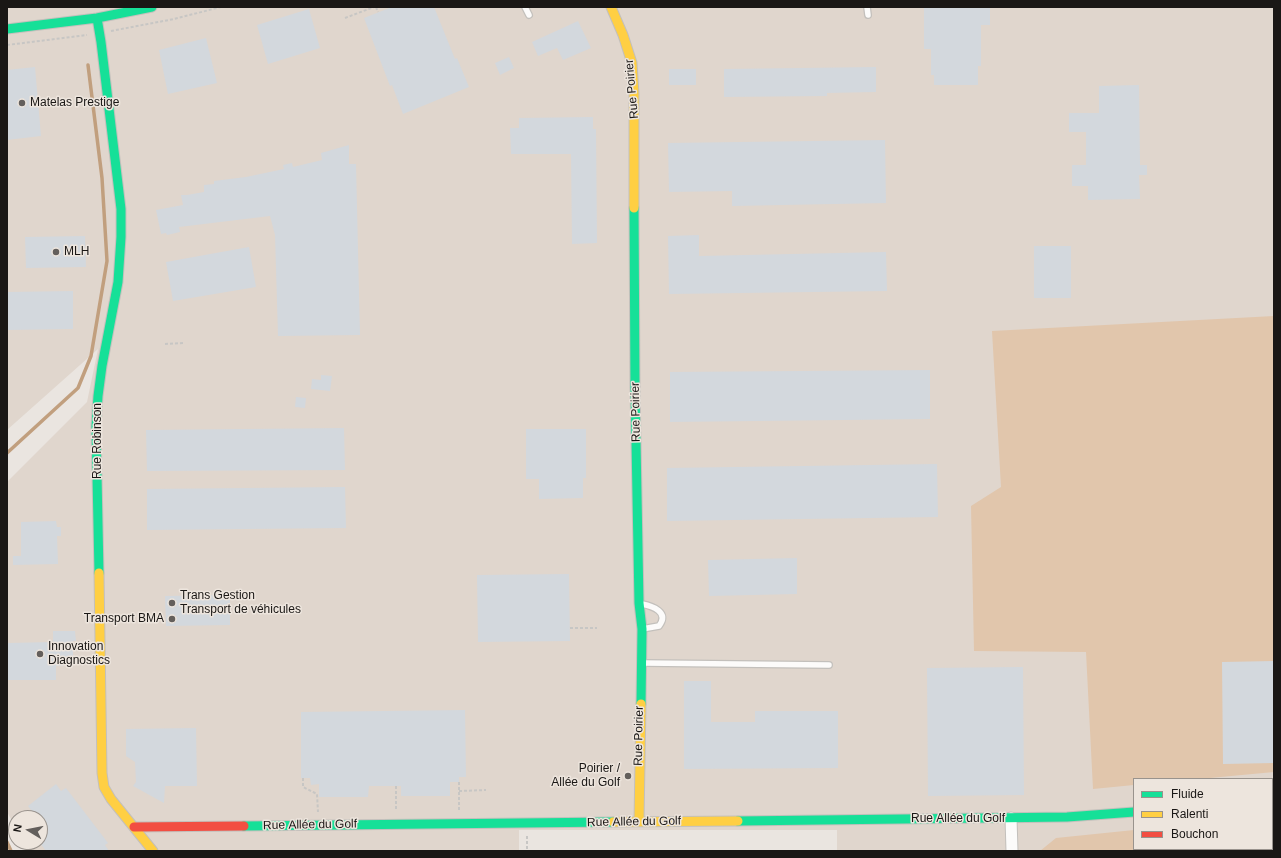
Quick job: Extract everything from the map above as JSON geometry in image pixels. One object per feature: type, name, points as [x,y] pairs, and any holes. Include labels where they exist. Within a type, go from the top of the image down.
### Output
[{"type":"street","points":[[7,29],[97,18],[152,7]]},
{"type":"street","name":"Rue Poirier","points":[[611,7],[623,35],[632,63],[634,94],[635,387],[640,603],[642,629],[638,821]]},
{"type":"street","name":"Rue Robinson","points":[[97,18],[121,210],[118,282],[100,381],[96,427],[102,774],[104,788],[111,799],[153,851]]},
{"type":"street","name":"Rue Allée du Golf","points":[[134,827],[1011,818],[1067,817],[1133,812]]},
{"type":"street","points":[[1011,818],[1012,851]]},
{"type":"lane","points":[[525,7],[529,15]]},
{"type":"lane","points":[[867,7],[868,14]]},
{"type":"lane","points":[[640,603],[654,607],[663,616],[663,620],[659,626],[642,629]]},
{"type":"lane","points":[[641,663],[828,665]]},
{"type":"path","points":[[113,31],[174,19],[221,7]]},
{"type":"path","points":[[345,18],[375,7],[378,12]]},
{"type":"path","points":[[7,45],[84,36]]},
{"type":"path","points":[[165,344],[185,343]]},
{"type":"path","points":[[570,628],[597,628]]},
{"type":"path","points":[[303,778],[303,787],[317,794],[318,825]]},
{"type":"path","points":[[459,782],[459,823]]},
{"type":"path","points":[[396,786],[396,824]]},
{"type":"path","points":[[459,791],[486,790]]},
{"type":"shaded area","points":[[7,7],[1274,7],[1274,851],[837,851],[837,830],[519,830],[519,851],[28,851],[48,850],[48,810],[8,810],[8,814],[7,812],[7,482],[87,402],[98,349],[7,430]]},
{"type":"shaded area","points":[[1274,316],[1274,772],[1210,778],[1133,778],[1133,785],[1093,789],[1086,652],[974,651],[971,506],[1001,487],[992,331]]},
{"type":"shaded area","points":[[1274,815],[1274,851],[1040,851],[1056,838],[1133,830],[1133,850],[1273,850]]},
{"type":"building","points":[[392,7],[434,7],[455,59],[457,58],[469,87],[403,114],[392,85],[390,86],[364,18]]},
{"type":"building","points":[[924,7],[990,7],[990,25],[981,25],[981,66],[978,66],[978,85],[934,85],[934,75],[931,75],[931,49],[924,49]]},
{"type":"building","points":[[309,9],[320,48],[268,64],[257,25]]},
{"type":"building","points":[[578,21],[591,48],[563,60],[557,48],[538,56],[532,42]]},
{"type":"building","points":[[206,38],[217,83],[168,94],[159,50]]},
{"type":"building","points":[[509,57],[514,68],[500,75],[495,63]]},
{"type":"building","name":"Matelas Prestige","points":[[35,67],[41,136],[7,140],[7,70]]},
{"type":"building","points":[[876,67],[876,92],[827,93],[827,96],[724,97],[724,69]]},
{"type":"building","points":[[669,69],[696,69],[696,85],[669,85]]},
{"type":"building","points":[[1139,85],[1140,165],[1147,165],[1147,175],[1139,175],[1140,199],[1088,200],[1088,186],[1072,186],[1072,165],[1086,165],[1086,132],[1069,132],[1069,113],[1099,113],[1099,86]]},
{"type":"building","points":[[593,117],[593,129],[596,129],[597,243],[572,244],[571,154],[511,154],[510,128],[519,128],[519,118]]},
{"type":"building","points":[[885,140],[886,203],[732,206],[732,191],[669,192],[668,143]]},
{"type":"building","points":[[349,145],[349,164],[356,164],[360,335],[278,336],[275,235],[270,216],[179,227],[180,232],[167,235],[166,233],[161,234],[156,210],[183,205],[181,195],[204,192],[204,185],[214,184],[214,181],[246,177],[284,169],[283,165],[292,163],[293,167],[322,160],[321,153]]},
{"type":"building","points":[[699,235],[699,256],[886,252],[887,291],[669,294],[668,236]]},
{"type":"building","name":"MLH","points":[[85,236],[86,267],[26,268],[25,237]]},
{"type":"building","points":[[1034,246],[1071,246],[1071,298],[1034,298]]},
{"type":"building","points":[[249,247],[256,287],[173,301],[166,262]]},
{"type":"building","points":[[73,291],[73,329],[7,330],[7,292]]},
{"type":"building","points":[[930,370],[930,419],[670,422],[670,372]]},
{"type":"building","points":[[321,375],[332,376],[330,391],[311,389],[312,379],[321,380]]},
{"type":"building","points":[[296,397],[306,398],[305,408],[295,407]]},
{"type":"building","points":[[344,428],[345,470],[147,471],[146,430]]},
{"type":"building","points":[[526,429],[586,429],[586,478],[583,478],[583,498],[539,499],[539,479],[526,479]]},
{"type":"building","points":[[937,464],[938,517],[667,521],[667,468]]},
{"type":"building","points":[[345,487],[346,528],[147,530],[147,489]]},
{"type":"building","points":[[56,521],[57,527],[61,527],[61,536],[57,536],[58,564],[13,565],[13,556],[21,556],[21,522]]},
{"type":"building","points":[[797,558],[797,594],[709,596],[708,560]]},
{"type":"building","points":[[569,574],[570,641],[478,642],[477,575]]},
{"type":"building","points":[[230,595],[230,625],[166,626],[165,596]]},
{"type":"building","name":"Innovation Diagnostics","points":[[53,631],[75,631],[76,641],[73,641],[73,665],[56,666],[56,680],[8,680],[8,643],[53,642]]},
{"type":"building","points":[[1274,661],[1274,763],[1223,764],[1222,662]]},
{"type":"building","points":[[1023,667],[1024,795],[928,796],[927,668]]},
{"type":"building","points":[[684,681],[711,681],[711,722],[755,722],[755,711],[838,711],[838,768],[684,769]]},
{"type":"building","points":[[465,710],[466,777],[459,777],[459,782],[450,782],[450,796],[401,796],[401,786],[369,786],[368,797],[319,797],[319,784],[311,785],[310,778],[301,778],[301,712]]},
{"type":"building","points":[[196,728],[197,786],[165,786],[164,803],[133,786],[136,782],[135,762],[126,756],[126,729]]},
{"type":"building","points":[[56,784],[61,791],[66,788],[108,843],[105,845],[109,851],[46,851],[45,850],[48,850],[48,810],[31,810],[28,806]]},
{"type":"waterway","points":[[7,453],[78,388],[91,356],[107,261],[102,178],[88,65]]},
{"type":"waterway","points":[[7,842],[11,851]]},
{"type":"traffic: fast","points":[[7,29],[97,18],[152,7]]},
{"type":"traffic: fast","points":[[97,18],[121,209],[118,282],[102,366],[96,427],[99,573]]},
{"type":"traffic: fast","points":[[634,208],[635,387],[639,603],[642,629],[641,704]]},
{"type":"traffic: fast","points":[[738,821],[1067,817],[1133,812]]},
{"type":"traffic: fast","points":[[244,826],[613,822]]},
{"type":"traffic: slow","points":[[611,7],[623,35],[632,63],[634,94],[634,208]]},
{"type":"traffic: slow","points":[[99,573],[102,773],[104,787],[111,799],[153,851]]},
{"type":"traffic: slow","points":[[639,821],[641,704]]},
{"type":"traffic: slow","points":[[613,822],[738,821]]},
{"type":"traffic: jam","points":[[134,827],[244,826]]},
{"type":"place","name":"Matelas Prestige","points":[[22,103]]},
{"type":"place","name":"MLH","points":[[56,252]]},
{"type":"place","name":"Trans Gestion Transport de véhicules","points":[[172,603]]},
{"type":"place","name":"Transport BMA","points":[[172,619]]},
{"type":"place","name":"Innovation Diagnostics","points":[[40,654]]},
{"type":"place","name":"Poirier / Allée du Golf","points":[[628,776]]}]
